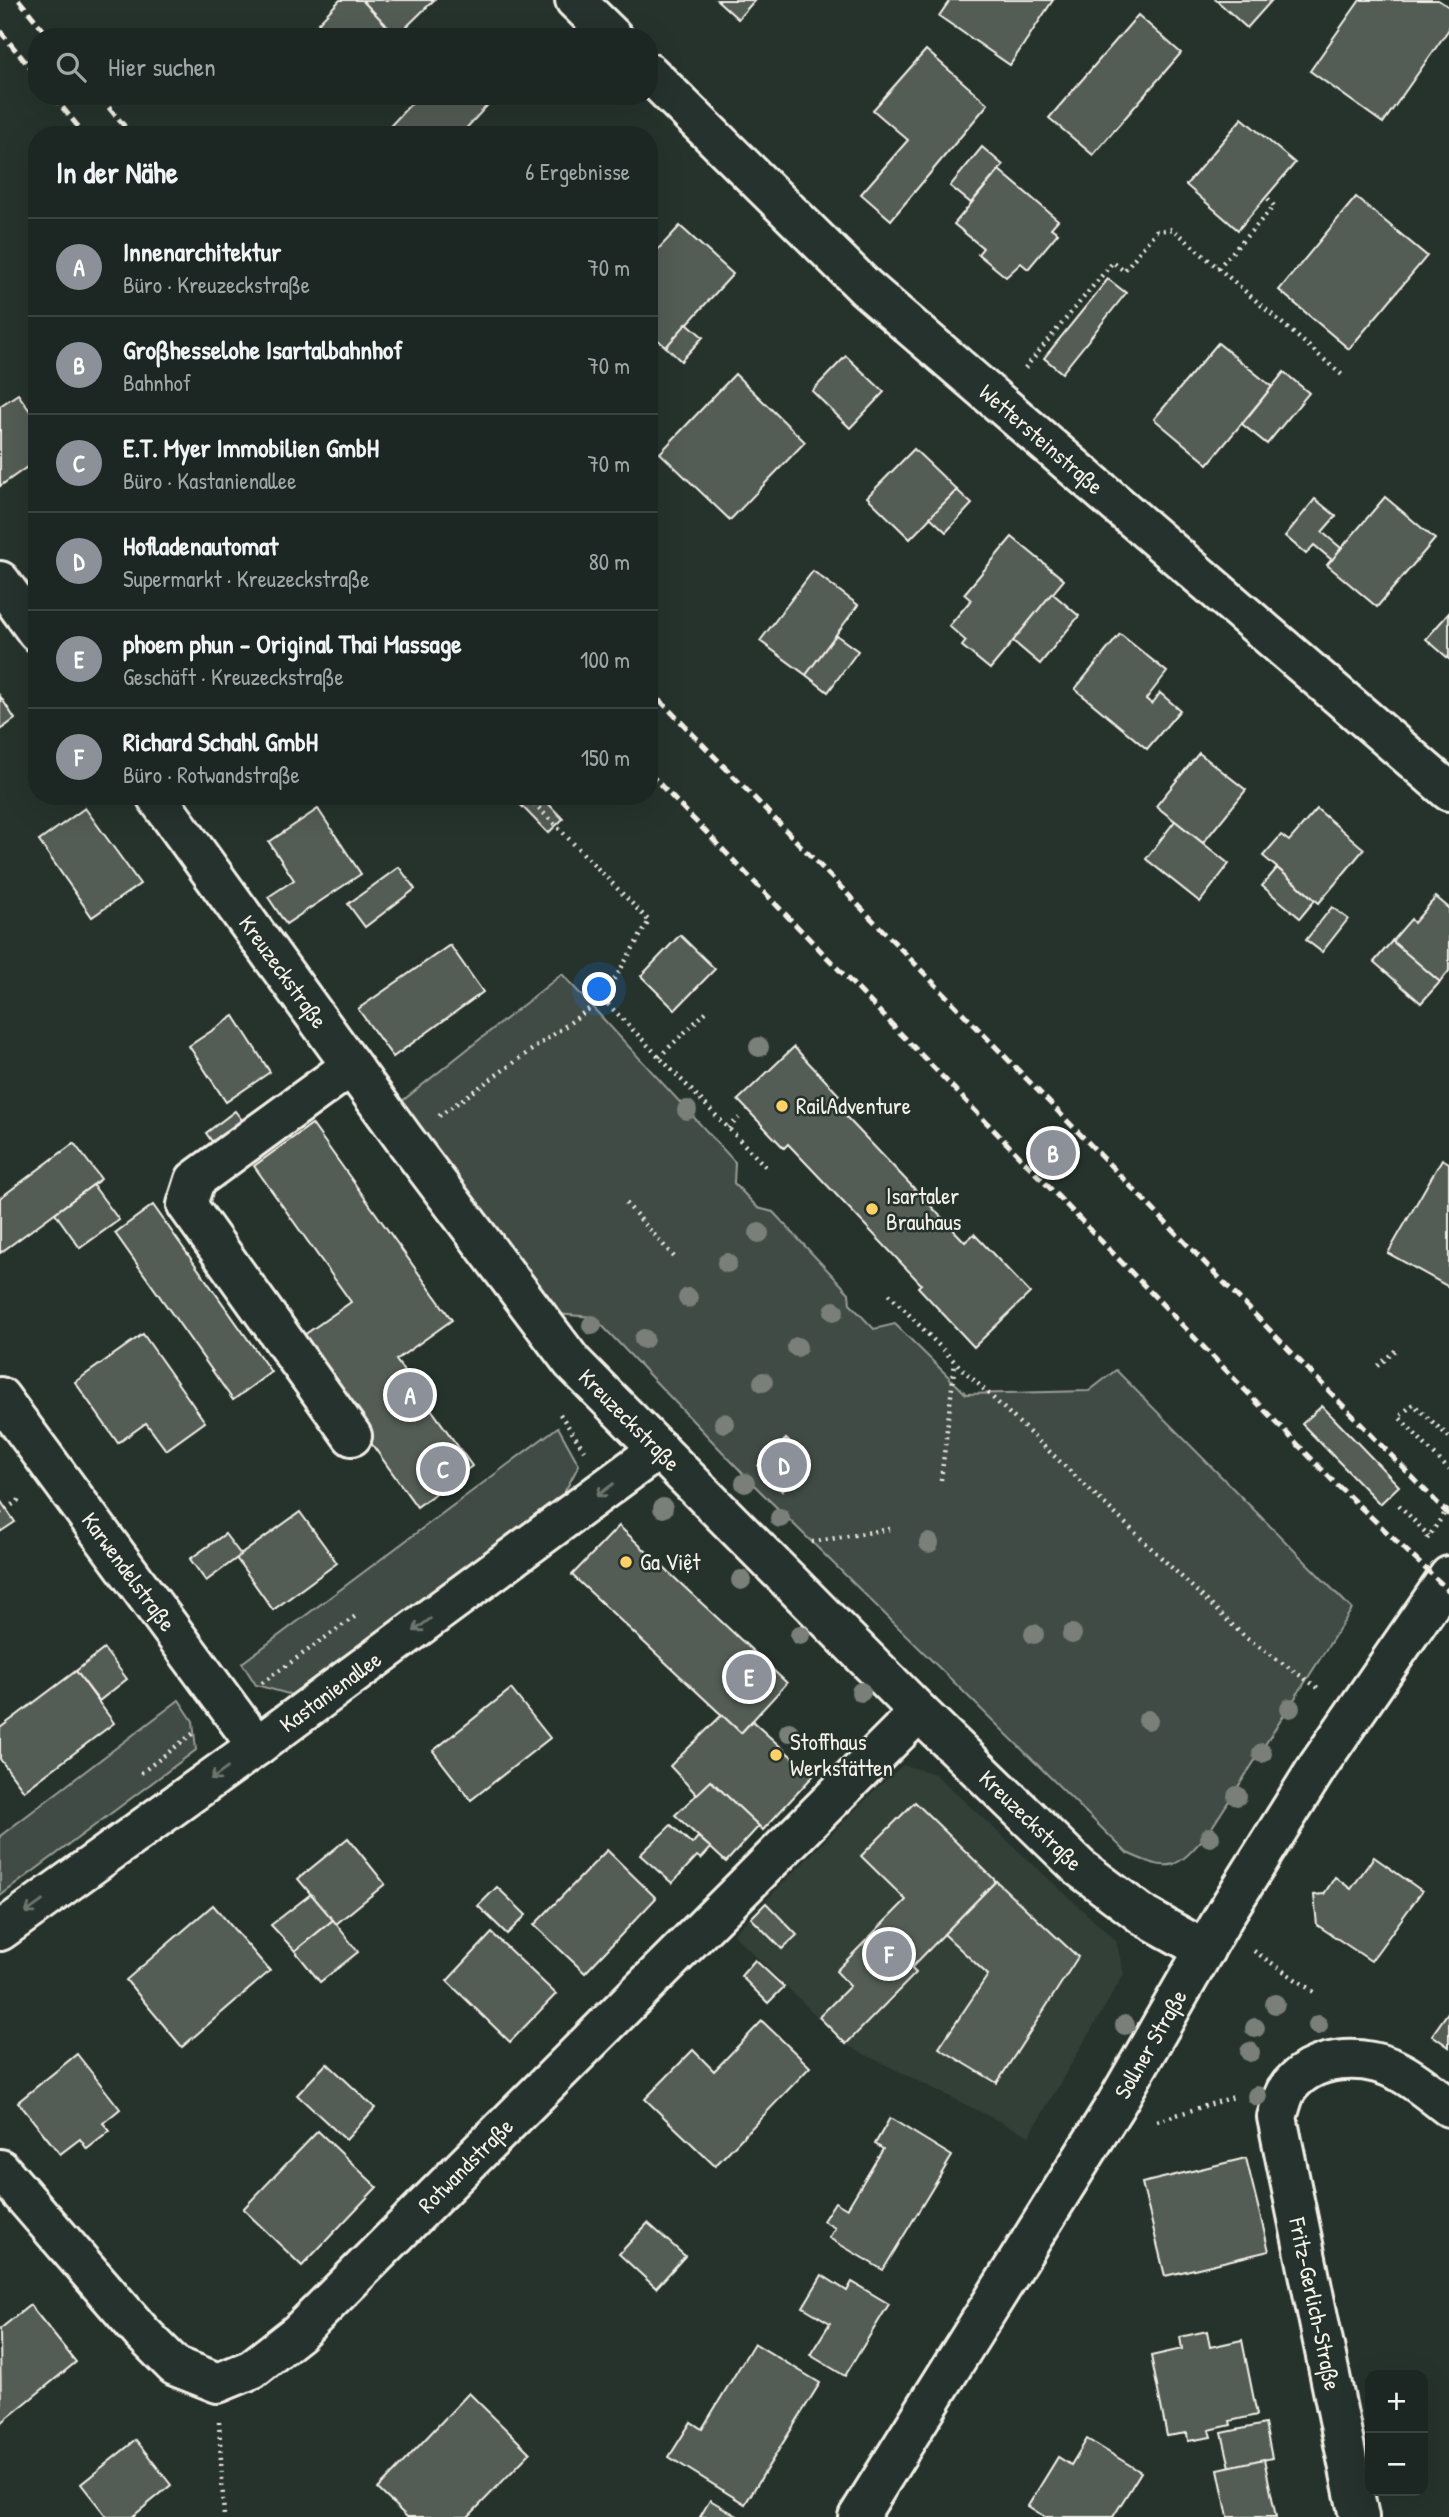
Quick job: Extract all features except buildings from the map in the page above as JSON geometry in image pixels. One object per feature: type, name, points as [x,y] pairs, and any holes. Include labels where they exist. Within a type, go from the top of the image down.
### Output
[{"type":"street","points":[[575,0],[603,28]]},
{"type":"street","name":"Wettersteinstraße","points":[[658,82],[865,287],[1449,791]]},
{"type":"street","points":[[0,581],[28,620]]},
{"type":"street","name":"Kreuzeckstraße","points":[[162,805],[405,1140],[572,1362],[919,1712],[1080,1868],[1144,1916],[1205,1950]]},
{"type":"street","points":[[351,1066],[195,1180],[187,1205],[352,1436]]},
{"type":"street","name":"Karwendelstraße","points":[[0,1397],[257,1746]]},
{"type":"street","name":"Kastanienallee","points":[[0,1931],[257,1746],[659,1449]]},
{"type":"street","name":"Sollner Straße","points":[[858,2517],[1116,2104],[1205,1950],[1318,1766],[1449,1576]]},
{"type":"street","name":"Rotwandstraße","points":[[218,2383],[252,2369],[298,2333],[919,1712]]},
{"type":"street","name":"Fritz-Gerlich-Straße","points":[[1359,2517],[1278,2117],[1286,2091],[1312,2067],[1348,2060],[1371,2060],[1400,2072],[1449,2107]]},
{"type":"street","points":[[0,2169],[142,2333],[175,2366],[218,2383]]},
{"type":"path","points":[[1218,268],[1274,206],[1266,196]]},
{"type":"path","points":[[1018,376],[1113,262],[1124,271],[1156,231],[1173,229],[1342,375]]},
{"type":"path","points":[[405,1140],[603,999],[649,922],[536,805]]},
{"type":"path","points":[[603,999],[767,1168]]},
{"type":"path","points":[[659,1057],[709,1009]]},
{"type":"path","points":[[728,1128],[739,1118]]},
{"type":"path","points":[[626,1203],[675,1258]]},
{"type":"path","points":[[889,1294],[955,1362],[1245,1637],[1322,1690]]},
{"type":"path","points":[[1378,1366],[1398,1348]]},
{"type":"path","points":[[941,1479],[955,1362]]},
{"type":"path","points":[[1449,1437],[1413,1404],[1399,1418],[1449,1469]]},
{"type":"path","points":[[1399,1505],[1429,1536]]},
{"type":"path","points":[[803,1544],[890,1529]]},
{"type":"path","points":[[1259,1954],[1314,1992]]},
{"type":"path","points":[[1151,2123],[1237,2096]]},
{"type":"path","points":[[218,2383],[224,2517]]},
{"type":"shaded area","points":[[562,974],[735,1162],[734,1183],[758,1208],[773,1212],[849,1293],[850,1304],[874,1329],[895,1324],[966,1394],[1089,1391],[1116,1370],[1352,1609],[1209,1832],[1181,1860],[1173,1864],[1155,1864],[1127,1853],[755,1486],[594,1317],[555,1314],[401,1102]]},
{"type":"shaded area","points":[[558,1427],[579,1465],[564,1493],[292,1695],[256,1685],[242,1663]]},
{"type":"shaded area","points":[[179,1700],[193,1721],[196,1750],[0,1896],[0,1836]]},
{"type":"shaded area","points":[[903,1765],[935,1774],[1116,1941],[1124,1974],[1029,2136],[846,2045],[733,1934]]},
{"type":"railway","points":[[19,0],[42,28]]},
{"type":"railway","points":[[0,31],[28,65]]},
{"type":"railway","points":[[60,105],[78,126]]},
{"type":"railway","points":[[107,105],[124,126]]},
{"type":"railway","points":[[658,698],[1449,1515]]},
{"type":"railway","points":[[658,782],[1333,1481],[1449,1591]]},
{"type":"place","name":"RailAdventure","points":[[782,1106]]},
{"type":"place","name":"Großhesselohe Isartalbahnhof","points":[[1053,1153]]},
{"type":"place","name":"Isartaler Brauhaus","points":[[872,1209]]},
{"type":"place","name":"Innenarchitektur","points":[[410,1395]]},
{"type":"place","name":"Hofladenautomat","points":[[784,1465]]},
{"type":"place","name":"E.T. Myer Immobilien GmbH","points":[[443,1469]]},
{"type":"place","name":"Ga Việt","points":[[626,1562]]},
{"type":"place","name":"phoem phun - Original Thai Massage","points":[[749,1677]]},
{"type":"place","name":"Stoffhaus Werkstätten","points":[[776,1755]]},
{"type":"place","name":"Richard Schahl GmbH","points":[[889,1954]]}]
